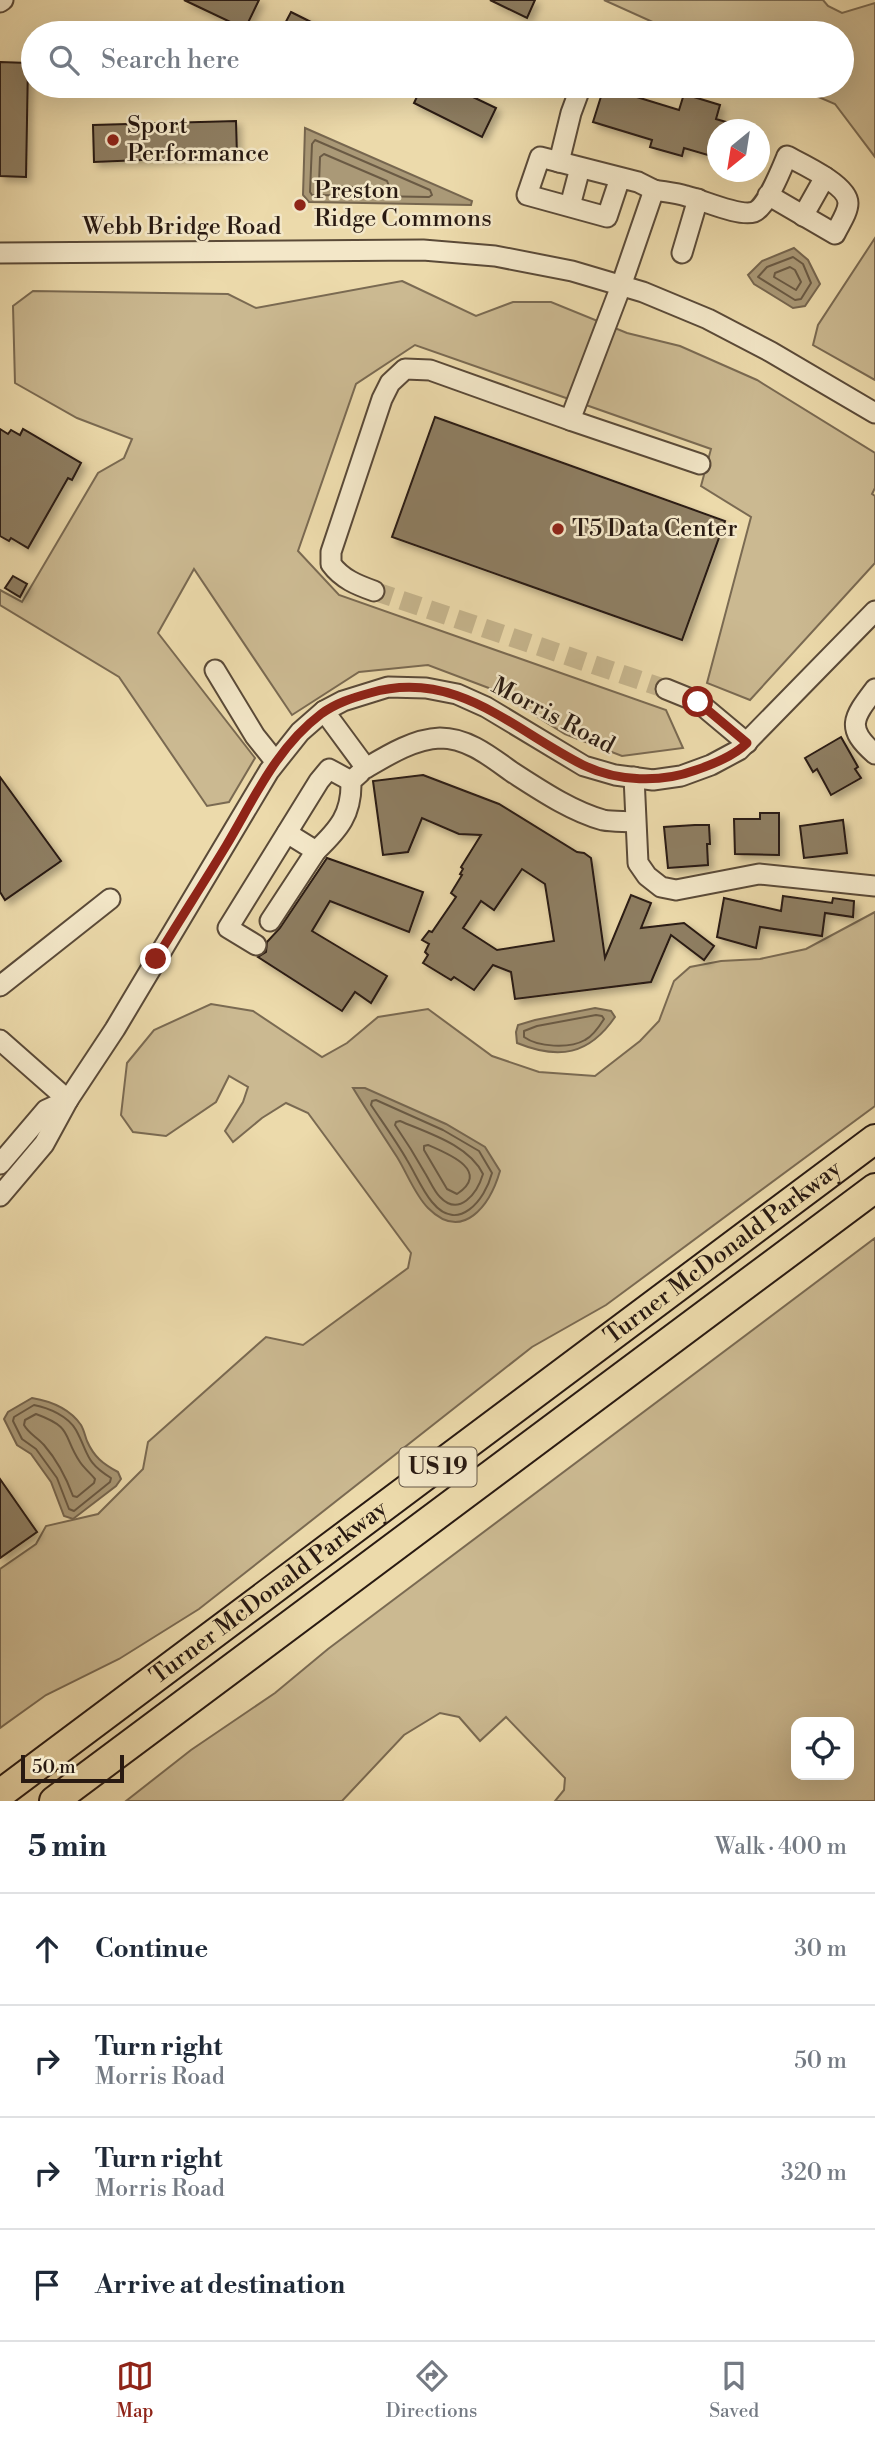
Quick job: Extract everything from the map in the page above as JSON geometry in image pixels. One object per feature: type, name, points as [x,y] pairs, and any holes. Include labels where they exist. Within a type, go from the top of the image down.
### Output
[{"type":"highway","name":"Turner McDonald Parkway","points":[[0,1794],[875,1139]]},
{"type":"highway","name":"Turner McDonald Parkway","points":[[54,1801],[875,1188]]},
{"type":"street","points":[[559,162],[577,98]]},
{"type":"street","points":[[620,178],[607,216],[527,195],[540,157],[638,182],[654,190],[737,211],[754,212],[768,195],[787,156],[825,177],[845,192],[849,202],[835,234],[768,195]]},
{"type":"street","points":[[570,206],[580,168]]},
{"type":"street","points":[[803,216],[825,177]]},
{"type":"street","points":[[570,420],[654,190]]},
{"type":"street","points":[[682,253],[698,199]]},
{"type":"street","name":"Webb Bridge Road","points":[[0,253],[423,250],[495,256],[572,271],[621,286],[708,319],[771,352],[875,413]]},
{"type":"street","points":[[374,592],[338,573],[331,564],[331,552],[382,400],[390,383],[405,369],[430,370],[700,464]]},
{"type":"street","name":"Morris Road","points":[[0,1196],[44,1144],[68,1100],[115,1029],[275,761],[300,732],[324,711],[343,701],[388,687],[425,688],[457,694],[486,707],[584,766],[615,775],[653,780],[681,776],[730,755],[747,743],[875,611]]},
{"type":"street","points":[[215,670],[255,736],[275,761]]},
{"type":"street","points":[[666,689],[698,702],[747,743]]},
{"type":"street","points":[[875,689],[854,723],[857,736],[875,754]]},
{"type":"street","points":[[270,921],[316,851],[335,833],[350,807],[358,774],[324,711]]},
{"type":"street","points":[[256,946],[228,928],[329,769],[358,774],[419,741],[442,738],[462,742],[486,753],[544,792],[577,810],[604,820],[635,822]]},
{"type":"street","points":[[634,777],[638,863],[648,877],[661,887],[676,890],[759,874],[875,886]]},
{"type":"street","points":[[287,833],[316,851]]},
{"type":"street","points":[[0,986],[110,899]]},
{"type":"street","points":[[0,1040],[68,1100]]},
{"type":"street","name":"Morris Road","points":[[0,1164],[46,1110],[68,1100]]},
{"type":"shaded area","points":[[604,0],[823,0],[828,6],[842,13],[875,3],[875,157],[835,104],[821,98],[854,98],[854,21],[650,21]]},
{"type":"shaded area","points":[[875,238],[875,380],[813,345],[818,325]]},
{"type":"shaded area","points":[[402,281],[476,316],[513,302],[551,302],[627,333],[680,346],[757,380],[875,453],[875,488],[872,494],[875,496],[875,563],[750,700],[707,683],[751,517],[701,486],[711,449],[415,345],[356,384],[298,551],[339,595],[666,710],[683,748],[622,756],[565,734],[494,690],[428,665],[359,672],[292,715],[194,569],[158,633],[255,758],[229,802],[207,806],[119,677],[0,605],[0,590],[22,602],[98,473],[124,458],[132,439],[77,418],[15,383],[13,306],[33,291],[228,294],[256,308]]},
{"type":"shaded area","points":[[875,912],[875,1106],[606,1305],[532,1347],[199,1609],[119,1659],[46,1695],[0,1728],[0,1569],[36,1544],[46,1526],[98,1514],[143,1469],[148,1442],[266,1337],[303,1345],[408,1268],[411,1253],[308,1113],[286,1103],[262,1118],[233,1142],[225,1131],[243,1102],[248,1087],[229,1076],[216,1102],[166,1136],[133,1132],[121,1115],[127,1063],[154,1030],[211,1004],[253,1011],[322,1057],[347,1043],[378,1017],[428,1009],[492,1056],[539,1072],[595,1076],[640,1041],[659,1021],[674,981],[690,967],[721,961],[760,959],[806,949]]},
{"type":"shaded area","points":[[875,1238],[875,1801],[555,1801],[564,1790],[565,1778],[506,1717],[480,1741],[459,1717],[440,1713],[404,1735],[342,1801],[126,1801],[191,1750],[275,1693],[328,1649]]},
{"type":"water","points":[[305,128],[472,201],[471,205],[309,202],[303,195]]},
{"type":"water","points":[[794,248],[808,260],[820,284],[805,306],[793,308],[754,284],[748,275],[762,261]]},
{"type":"water","points":[[595,1008],[611,1011],[615,1017],[605,1030],[584,1046],[560,1052],[517,1043],[518,1025]]},
{"type":"water","points":[[353,1088],[365,1088],[446,1124],[485,1147],[500,1171],[482,1207],[464,1221],[453,1222],[441,1218],[428,1208]]},
{"type":"water","points":[[32,1398],[53,1404],[71,1414],[81,1425],[96,1456],[118,1472],[121,1479],[116,1486],[73,1519],[64,1516],[51,1482],[31,1454],[17,1445],[4,1419],[8,1412]]},
{"type":"building","points":[[184,0],[259,0],[249,21],[228,21]]},
{"type":"building","points":[[490,0],[535,0],[527,18]]},
{"type":"building","points":[[291,12],[309,21],[286,21]]},
{"type":"building","points":[[0,62],[21,63],[21,98],[27,98],[26,177],[0,176]]},
{"type":"building","points":[[416,98],[475,98],[496,108],[482,137],[414,103]]},
{"type":"building","points":[[601,98],[640,98],[679,110],[683,98],[697,98],[720,105],[716,119],[707,119],[707,155],[684,148],[682,156],[650,147],[652,140],[593,122]]},
{"type":"building","points":[[236,121],[237,156],[94,162],[93,125]]},
{"type":"building","name":"T5 Data Center","points":[[435,417],[725,521],[682,640],[392,537]]},
{"type":"building","points":[[0,429],[8,434],[11,430],[20,435],[23,429],[81,463],[72,480],[68,478],[28,548],[11,538],[9,541],[0,536]]},
{"type":"building","points":[[13,576],[27,584],[20,597],[5,588]]},
{"type":"building","points":[[841,737],[858,767],[855,769],[861,778],[831,795],[817,769],[813,772],[805,758]]},
{"type":"building","points":[[423,775],[499,804],[591,858],[605,958],[631,895],[651,903],[641,928],[684,923],[714,946],[704,960],[671,935],[651,982],[515,999],[511,972],[493,965],[474,990],[454,977],[451,980],[423,963],[428,955],[425,952],[429,944],[422,940],[429,931],[432,932],[456,897],[451,893],[462,875],[461,867],[481,835],[459,834],[422,818],[408,852],[383,855],[373,781]],"holes":[[[522,869],[545,884],[554,941],[497,950],[463,928],[481,901],[494,910]]]},
{"type":"building","points":[[0,777],[61,861],[5,900],[0,892]]},
{"type":"building","points":[[760,813],[779,813],[779,855],[735,854],[734,819],[760,819]]},
{"type":"building","points":[[843,820],[847,853],[804,858],[800,826]]},
{"type":"building","points":[[709,825],[708,865],[668,868],[664,827]]},
{"type":"building","points":[[327,858],[423,892],[409,932],[330,901],[312,931],[387,976],[371,1003],[355,992],[342,1011],[258,957],[266,952],[267,942],[280,928]]},
{"type":"building","points":[[783,896],[832,903],[833,898],[854,901],[853,917],[825,913],[822,936],[760,927],[756,948],[717,937],[724,898],[781,911]]},
{"type":"building","points":[[0,1479],[37,1532],[0,1558]]},
{"type":"tunnel","points":[[374,591],[666,689]]},
{"type":"place","name":"Sport Performance","points":[[113,140]]},
{"type":"place","name":"Preston Ridge Commons","points":[[300,205]]},
{"type":"place","name":"T5 Data Center","points":[[558,529]]},
{"type":"route","points":[[156,959],[275,761],[300,732],[324,711],[343,701],[388,687],[425,688],[457,694],[486,707],[584,766],[615,775],[653,780],[681,776],[711,765],[739,751],[747,743],[698,702]]}]
